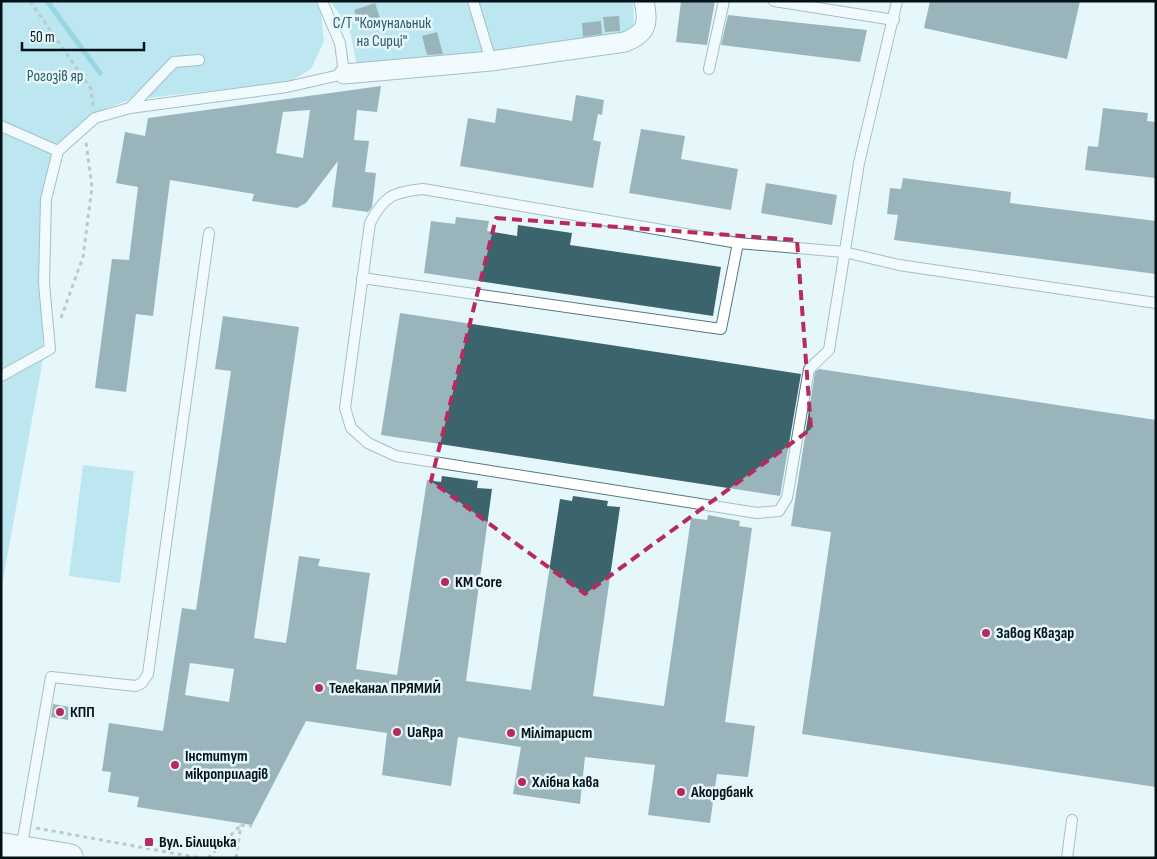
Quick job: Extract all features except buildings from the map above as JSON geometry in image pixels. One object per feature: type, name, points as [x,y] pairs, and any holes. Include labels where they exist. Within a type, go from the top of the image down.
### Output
[{"type":"main road","points":[[16,841],[67,858]]},
{"type":"street","points":[[344,74],[491,60],[625,42],[636,38],[644,31],[646,21],[644,1]]},
{"type":"lane","points":[[1,376],[50,350],[44,283],[46,199],[58,151],[95,118],[130,108],[287,87],[344,74],[340,43],[322,1]]},
{"type":"lane","points":[[473,1],[491,60]]},
{"type":"lane","points":[[708,69],[724,1]]},
{"type":"lane","points":[[774,1],[894,20]]},
{"type":"lane","points":[[897,1],[859,163],[844,252],[829,350],[809,369],[787,498],[779,511],[757,513],[396,456],[368,443],[351,428],[345,408],[370,223],[380,204],[402,192],[424,189],[738,243],[844,252],[899,265],[1156,303]]},
{"type":"lane","points":[[130,108],[174,62],[199,60]]},
{"type":"lane","points":[[1,126],[58,151]]},
{"type":"lane","points":[[16,841],[51,677],[136,686],[142,683],[148,674],[209,233]]},
{"type":"lane","points":[[362,278],[721,329],[738,243]]},
{"type":"lane","points":[[1066,858],[1072,820]]},
{"type":"path","points":[[30,1],[91,89],[95,118]]},
{"type":"path","points":[[50,350],[83,257],[92,187],[84,129]]},
{"type":"path","points":[[241,825],[252,826]]},
{"type":"path","points":[[208,858],[241,825]]},
{"type":"path","points":[[236,858],[241,825]]},
{"type":"path","points":[[16,841],[200,858]]},
{"type":"highlighted area","points":[[496,218],[797,240],[811,429],[585,594],[431,481]]},
{"type":"green space","name":"Рогозів яр","points":[[1,1],[315,1],[321,14],[324,41],[311,69],[289,82],[129,100],[92,114],[56,145],[42,200],[43,359],[1,591]]},
{"type":"green space","name":"С/Т \"Комунальник на Сирці\"","points":[[330,1],[633,1],[634,28],[621,36],[417,62],[357,65],[349,27]]},
{"type":"green space","points":[[83,465],[134,471],[120,583],[69,576]]},
{"type":"waterway","points":[[47,1],[100,73]]},
{"type":"place","name":"KM Core","points":[[445,582]]},
{"type":"place","name":"Завод Квазар","points":[[986,633]]},
{"type":"place","name":"Телеканал ПРЯМИЙ","points":[[319,688]]},
{"type":"place","name":"КПП","points":[[60,712]]},
{"type":"place","name":"UaRpa","points":[[397,732]]},
{"type":"place","name":"Мілітарист","points":[[511,733]]},
{"type":"place","name":"Інститут мікроприладів","points":[[175,765]]},
{"type":"place","name":"Хлібна кава","points":[[522,782]]},
{"type":"place","name":"Акордбанк","points":[[681,792]]},
{"type":"place","name":"Вул. Білицька","points":[[149,842]]}]
